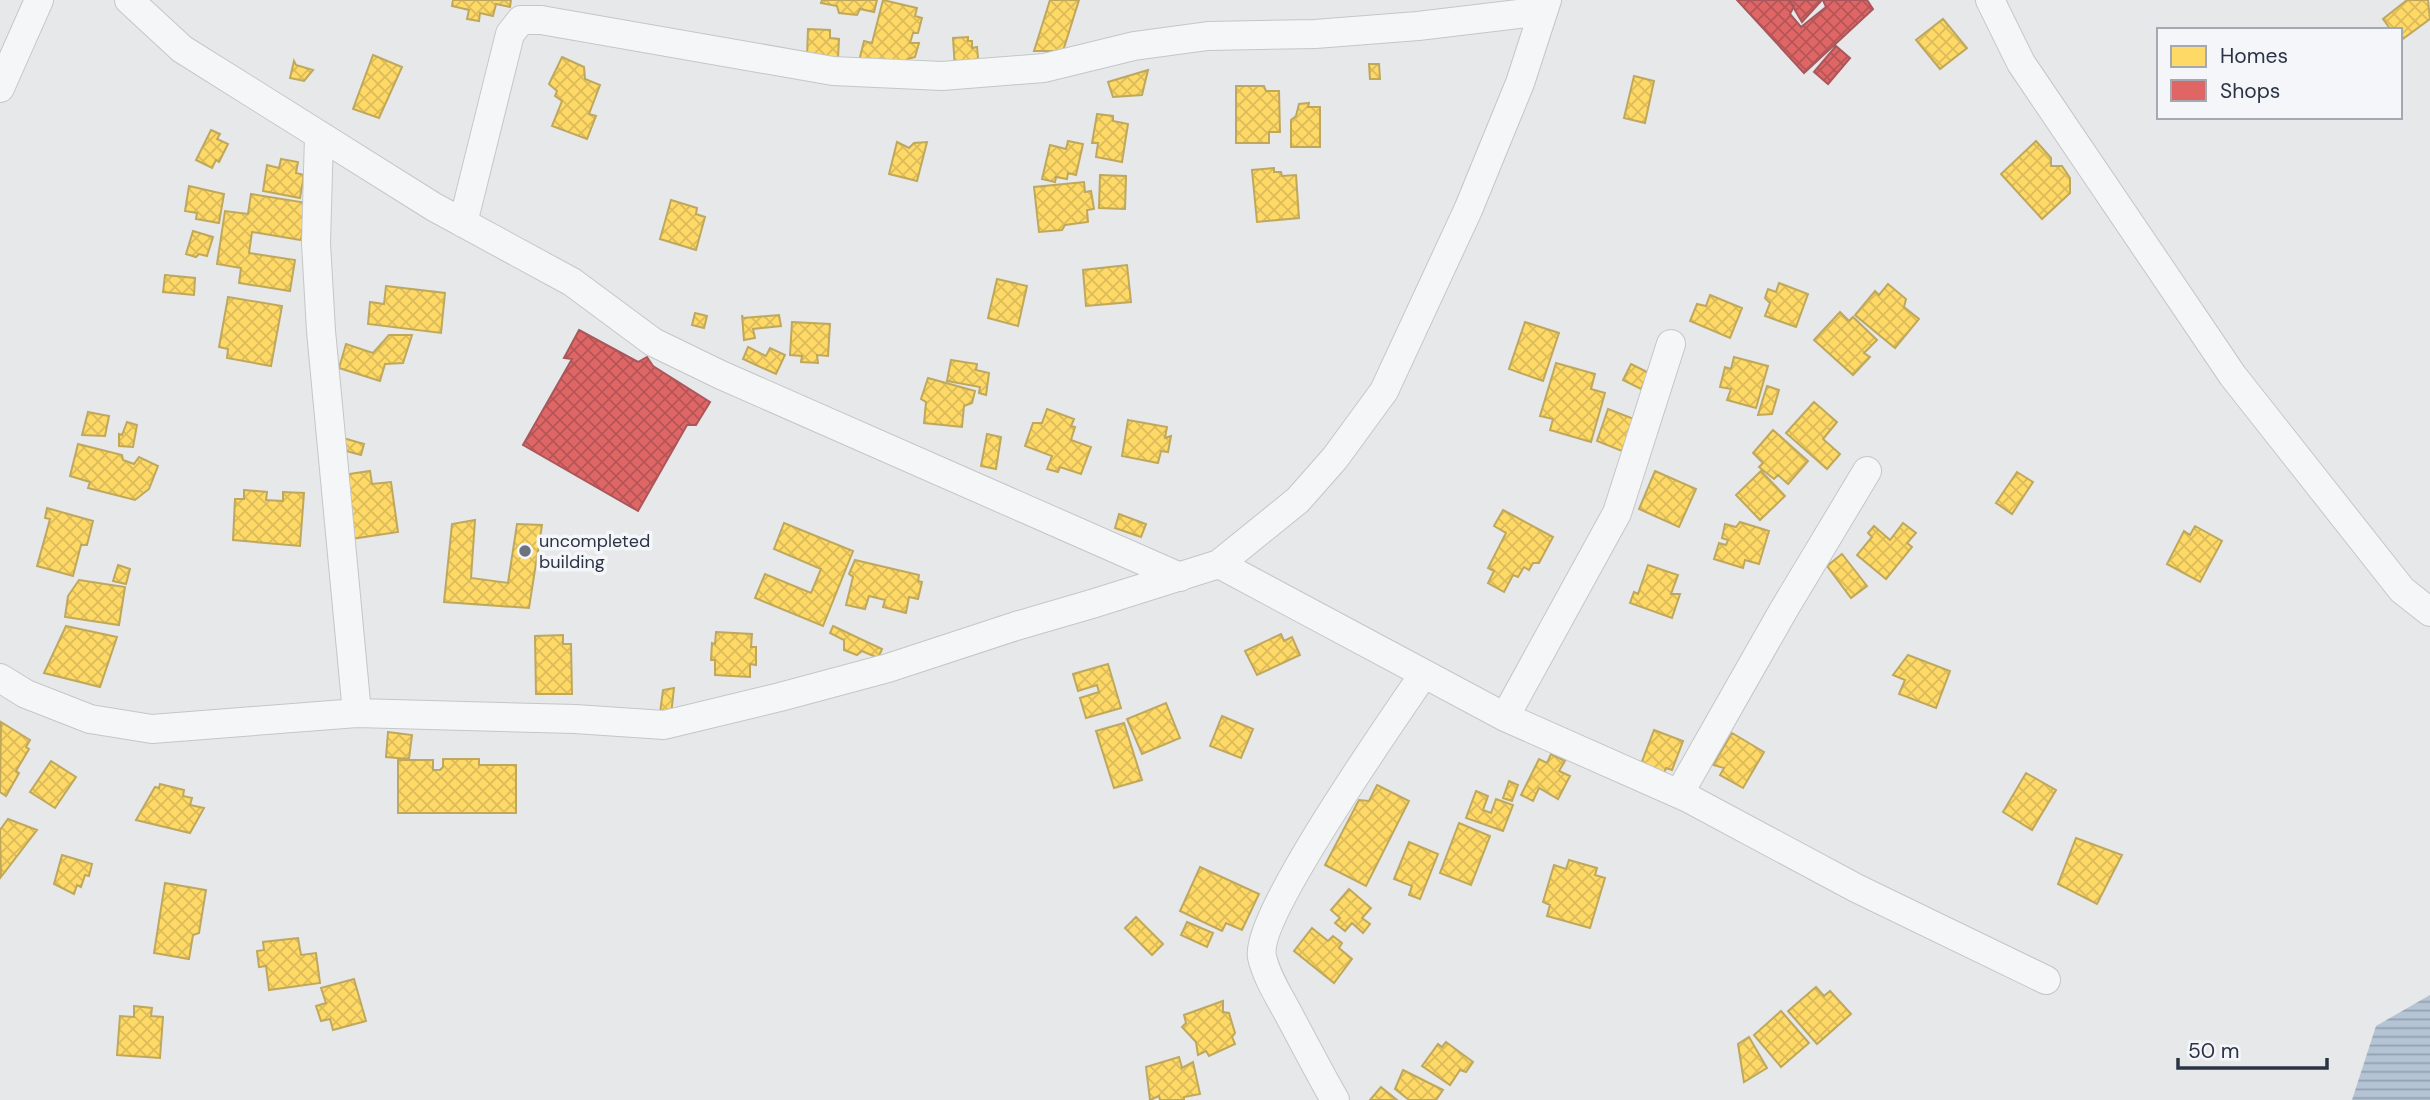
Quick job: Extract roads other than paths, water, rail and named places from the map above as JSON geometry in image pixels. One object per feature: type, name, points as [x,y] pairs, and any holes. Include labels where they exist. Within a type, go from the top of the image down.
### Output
[{"type":"street","points":[[0,88],[39,0]]},
{"type":"street","points":[[1990,0],[2021,62],[2233,376],[2402,590],[2430,612]]},
{"type":"street","points":[[131,1],[182,49],[463,223],[572,282],[653,342],[721,375],[1181,577]]},
{"type":"street","points":[[0,678],[26,694],[90,719],[152,729],[357,713],[664,724],[888,668],[1219,564],[1298,500],[1335,458],[1384,391],[1468,210],[1520,83],[1545,5],[1418,26],[1315,34],[1208,36],[1134,46],[1044,68],[942,76],[833,71],[541,20],[522,20],[510,34],[463,223]]},
{"type":"street","points":[[319,136],[316,243],[321,331],[357,713]]},
{"type":"street","points":[[1505,717],[1617,513],[1671,344]]},
{"type":"street","points":[[1679,794],[1783,611],[1867,471]]},
{"type":"street","points":[[1219,564],[1505,717],[1679,794],[1856,888],[2046,980]]},
{"type":"street","points":[[1335,1100],[1270,981],[1262,954],[1264,935],[1276,908],[1328,820],[1423,675]]},
{"type":"water","points":[[2430,995],[2430,1100],[2352,1100],[2376,1026]]},
{"type":"place","name":"uncompleted building","points":[[525,551]]}]
